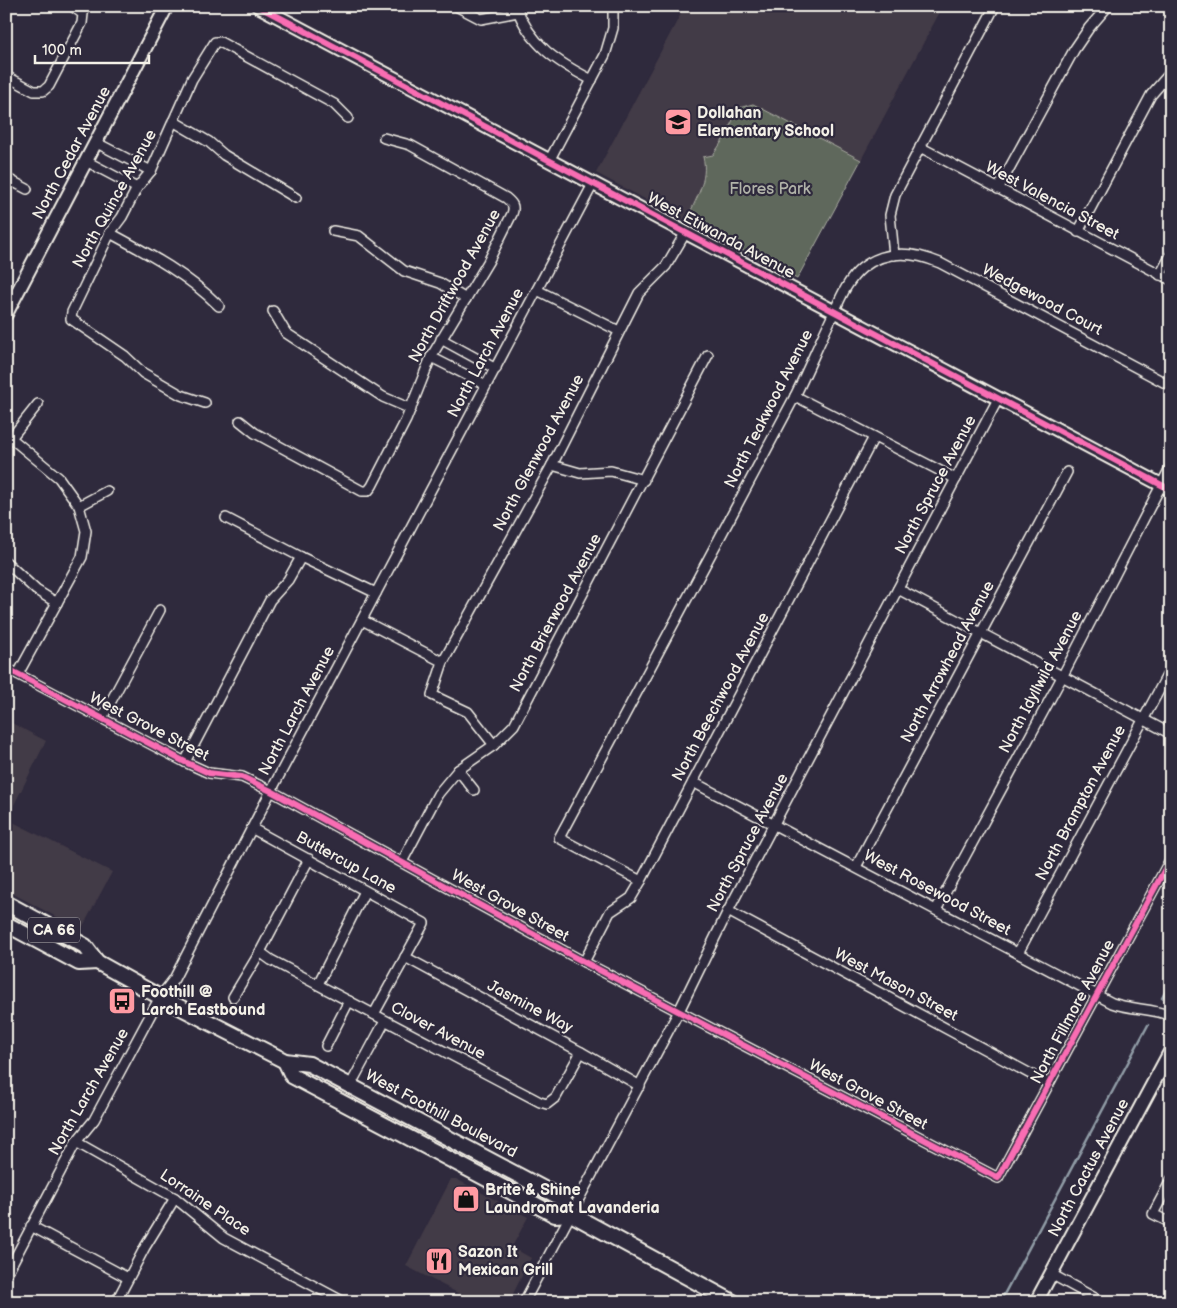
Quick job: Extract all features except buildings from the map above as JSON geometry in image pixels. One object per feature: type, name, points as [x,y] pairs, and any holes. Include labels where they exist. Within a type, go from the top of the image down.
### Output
[{"type":"main road","name":"West Foothill Boulevard","points":[[6,903],[85,946],[97,962],[160,997],[285,1061],[309,1064],[563,1199],[571,1214]]},
{"type":"main road","points":[[6,916],[64,945],[71,939]]},
{"type":"main road","name":"West Foothill Boulevard","points":[[6,924],[78,963],[97,962]]},
{"type":"main road","name":"West Foothill Boulevard","points":[[285,1061],[292,1076],[555,1215],[571,1214],[733,1302]]},
{"type":"street","points":[[6,76],[34,91],[43,91],[49,86],[82,22],[83,14],[72,6]]},
{"type":"street","name":"North Cedar Avenue","points":[[6,314],[168,6]]},
{"type":"street","name":"West Etiwanda Avenue","points":[[258,6],[1166,488]]},
{"type":"street","points":[[456,6],[481,20],[517,9],[529,33],[546,52],[565,66],[592,80]]},
{"type":"street","points":[[549,161],[605,55],[613,28],[612,6]]},
{"type":"street","points":[[894,254],[890,215],[895,195],[995,6]]},
{"type":"street","points":[[998,189],[1074,50],[1089,28],[1108,6]]},
{"type":"street","name":"North Quince Avenue","points":[[205,403],[181,395],[143,373],[126,356],[71,319],[72,312],[110,234],[122,217],[137,188],[151,171],[192,78],[215,42],[220,42],[334,104],[348,118]]},
{"type":"street","points":[[1078,232],[1151,95],[1171,72]]},
{"type":"street","points":[[173,121],[209,142],[224,155],[296,198]]},
{"type":"street","name":"North Driftwood Avenue","points":[[240,421],[264,438],[362,491],[368,491],[411,408],[431,357],[488,262],[512,214],[514,209],[512,203],[410,145],[384,138]]},
{"type":"street","points":[[95,142],[151,171]]},
{"type":"street","name":"West Valencia Street","points":[[920,148],[1171,280]]},
{"type":"street","points":[[86,160],[137,188]]},
{"type":"street","points":[[6,178],[27,189]]},
{"type":"street","name":"North Larch Avenue","points":[[6,1274],[76,1142],[94,1120],[160,997],[174,979],[593,184]]},
{"type":"street","points":[[334,231],[359,236],[404,271],[440,283],[466,299]]},
{"type":"street","name":"North Glenwood Avenue","points":[[494,744],[468,712],[432,695],[443,662],[552,465],[639,293],[666,266],[686,232]]},
{"type":"street","points":[[110,234],[164,262],[204,291],[219,306]]},
{"type":"street","name":"North Teakwood Avenue","points":[[641,881],[560,838],[795,396],[850,281],[861,269],[881,258],[894,254]]},
{"type":"street","name":"Wedgewood Court","points":[[894,254],[923,256],[940,263],[1171,386]]},
{"type":"street","points":[[1160,275],[1171,254]]},
{"type":"street","points":[[537,290],[619,331]]},
{"type":"street","points":[[273,311],[286,333],[383,397],[411,408]]},
{"type":"street","points":[[441,338],[496,369]]},
{"type":"street","name":"North Brierwood Avenue","points":[[402,862],[438,794],[458,770],[494,744],[514,725],[708,355]]},
{"type":"street","points":[[431,357],[486,385]]},
{"type":"street","points":[[795,396],[956,480]]},
{"type":"street","name":"North Spruce Avenue","points":[[524,1302],[640,1086],[728,911],[998,399]]},
{"type":"street","points":[[18,674],[82,557],[86,531],[79,506],[59,478],[11,438],[38,404]]},
{"type":"street","name":"North Beechwood Avenue","points":[[584,962],[610,912],[631,898],[641,881],[874,437]]},
{"type":"street","points":[[552,465],[580,473],[611,471],[644,480]]},
{"type":"street","name":"North Idyllwild Avenue","points":[[936,910],[1166,488],[1171,466]]},
{"type":"street","name":"North Arrowhead Avenue","points":[[856,867],[1067,472]]},
{"type":"street","points":[[79,506],[107,491]]},
{"type":"street","points":[[226,518],[376,594]]},
{"type":"street","points":[[185,762],[270,600],[288,580],[301,557]]},
{"type":"street","points":[[6,562],[36,590],[57,603]]},
{"type":"street","points":[[898,588],[1171,734]]},
{"type":"street","points":[[102,718],[160,610]]},
{"type":"street","points":[[362,620],[443,662]]},
{"type":"street","name":"West Grove Street","points":[[6,668],[185,762],[209,773],[242,777],[272,791],[584,962],[998,1178]]},
{"type":"street","name":"North Brampton Avenue","points":[[1018,953],[1171,668]]},
{"type":"street","points":[[458,770],[474,790]]},
{"type":"street","name":"West Rosewood Street","points":[[693,782],[1098,996],[1124,1008],[1159,1011],[1171,1016]]},
{"type":"street","name":"Buttercup Lane","points":[[253,828],[309,858],[317,866],[424,923],[404,958]]},
{"type":"street","points":[[233,997],[260,952],[309,858]]},
{"type":"street","name":"North Fillmore Avenue","points":[[998,1178],[1171,858]]},
{"type":"street","points":[[318,984],[365,891]]},
{"type":"street","name":"West Mason Street","points":[[728,911],[1049,1084]]},
{"type":"street","name":"Clover Avenue","points":[[260,952],[270,960],[540,1102],[547,1104],[556,1097],[581,1052]]},
{"type":"street","points":[[374,1014],[404,958]]},
{"type":"street","name":"Jasmine Way","points":[[404,958],[581,1052],[640,1086]]},
{"type":"street","points":[[326,1046],[349,1001]]},
{"type":"street","points":[[350,1086],[385,1020]]},
{"type":"street","name":"North Cactus Avenue","points":[[1036,1302],[1171,1050]]},
{"type":"street","name":"Lorraine Place","points":[[76,1142],[175,1198],[224,1238],[344,1302]]},
{"type":"street","points":[[1171,1180],[1153,1214],[1171,1223]]},
{"type":"street","points":[[116,1302],[175,1198]]},
{"type":"street","points":[[31,1226],[128,1278]]},
{"type":"street","points":[[1051,1274],[1102,1302]]},
{"type":"shaded area","name":"Dollahan Elementary School","points":[[685,6],[943,6],[861,160],[753,104],[712,155],[704,157],[706,167],[699,193],[686,221],[596,173]]},
{"type":"shaded area","points":[[6,720],[46,741],[7,819],[112,872],[81,930],[6,890]]},
{"type":"shaded area","points":[[451,1179],[456,1179],[528,1217],[512,1247],[531,1258],[509,1302],[475,1302],[406,1266]]},
{"type":"green space","name":"Flores Park","points":[[753,104],[861,160],[797,279],[686,221],[703,182],[703,157],[713,155],[739,108]]},
{"type":"waterway","points":[[1162,998],[1171,981]]},
{"type":"waterway","points":[[1000,1302],[1148,1025]]},
{"type":"cycle path","points":[[258,6],[1171,490]]},
{"type":"cycle path","points":[[6,668],[185,762],[209,773],[242,777],[271,791],[584,962],[998,1178],[1171,858]]},
{"type":"place","name":"Dollahan Elementary School","points":[[678,122]]},
{"type":"place","name":"Foothill @ Larch Eastbound","points":[[122,1001]]},
{"type":"place","name":"Brite & Shine Laundromat Lavanderia","points":[[466,1199]]},
{"type":"place","name":"Sazon It Mexican Grill","points":[[439,1261]]}]
